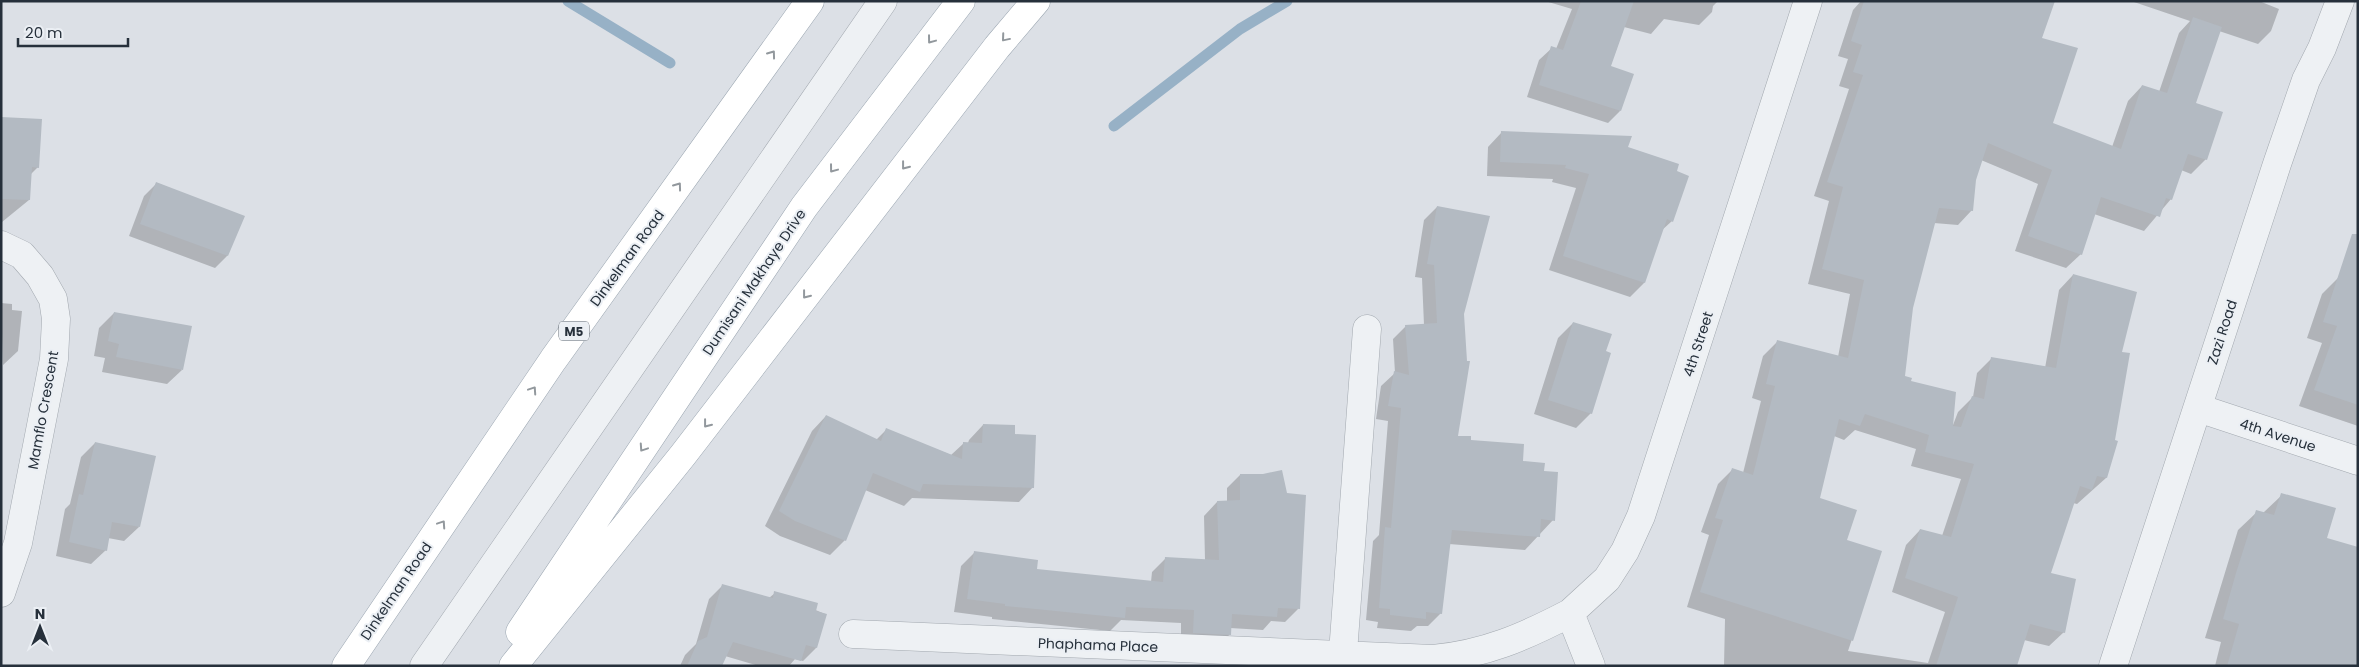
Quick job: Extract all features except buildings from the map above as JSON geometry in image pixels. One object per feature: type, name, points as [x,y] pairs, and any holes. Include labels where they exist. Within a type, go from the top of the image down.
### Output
[{"type":"main road","name":"Dinkelman Road","points":[[346,666],[553,360],[810,1]]},
{"type":"main road","name":"Dumisani Makhaye Drive","points":[[496,666],[561,572],[804,207],[961,1]]},
{"type":"main road","points":[[513,666],[683,455],[997,47],[1036,1]]},
{"type":"street","points":[[424,666],[883,1]]},
{"type":"street","name":"4th Street","points":[[1570,613],[1607,579],[1624,551],[1641,516],[1808,1]]},
{"type":"street","name":"Zazi Road","points":[[2113,666],[2306,80],[2322,48],[2340,1]]},
{"type":"street","name":"Mamflo Crescent","points":[[1,245],[22,255],[40,276],[53,299],[56,319],[54,359],[20,534],[1,593]]},
{"type":"street","points":[[1343,653],[1367,329]]},
{"type":"street","name":"4th Avenue","points":[[2198,408],[2358,461]]},
{"type":"street","points":[[1570,613],[1591,666]]},
{"type":"street","name":"Phaphama Place","points":[[853,634],[1343,653],[1418,659],[1464,656],[1493,648],[1541,628],[1570,613]]},
{"type":"waterway","points":[[568,1],[670,63]]},
{"type":"waterway","points":[[1114,126],[1240,29],[1287,1]]}]
